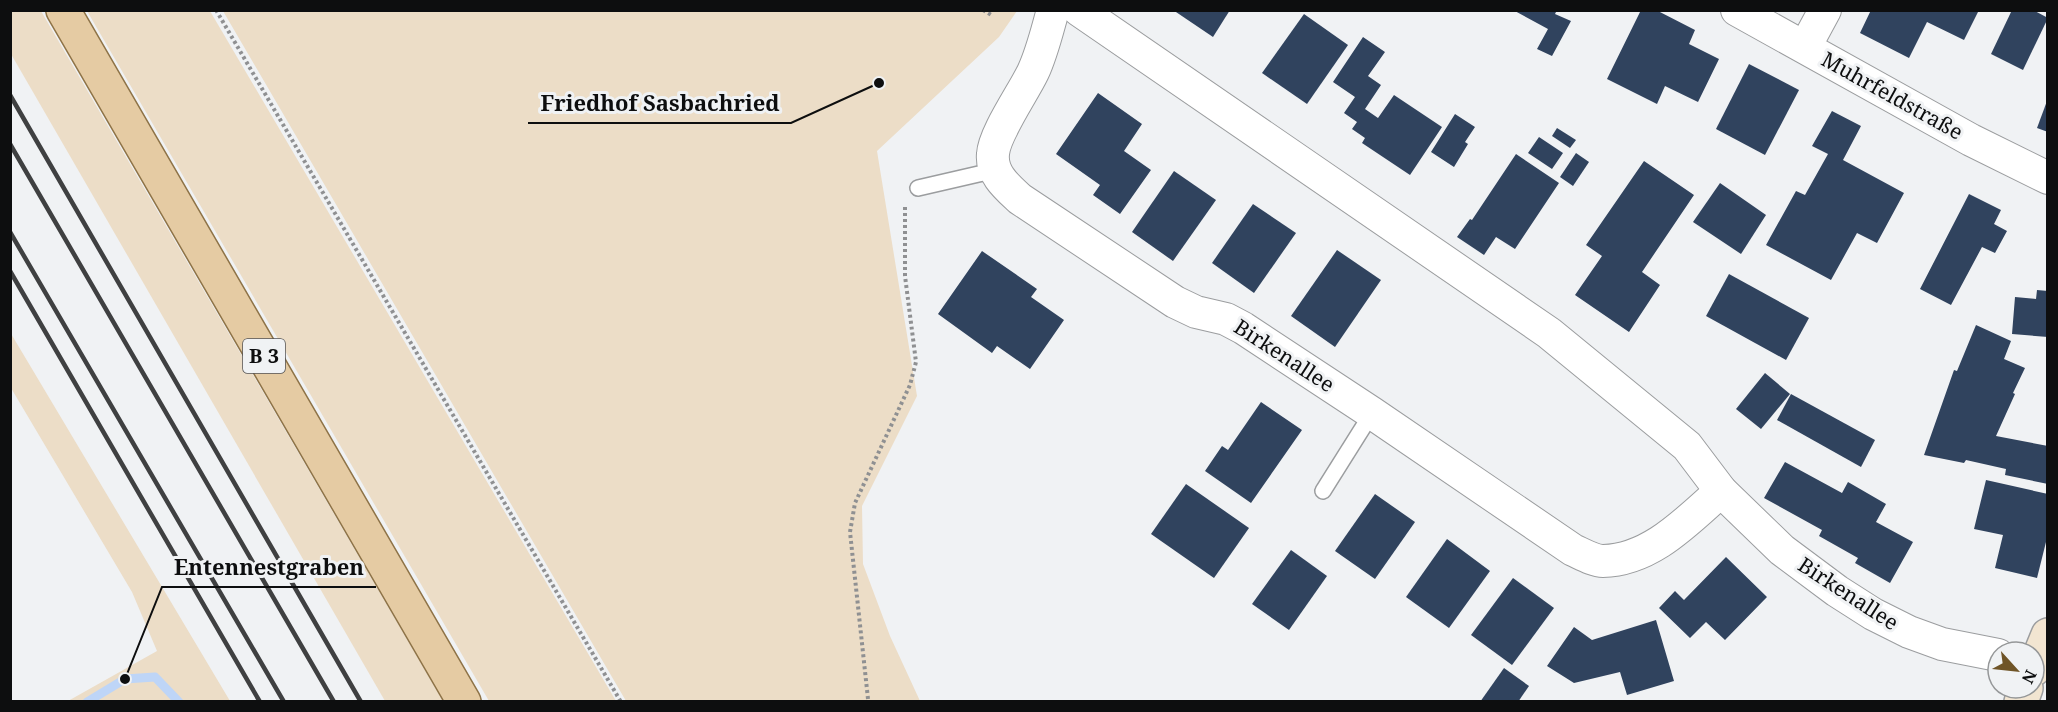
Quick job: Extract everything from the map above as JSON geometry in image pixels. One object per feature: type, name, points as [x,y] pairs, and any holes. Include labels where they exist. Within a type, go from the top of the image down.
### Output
[{"type":"main road","name":"B 3","points":[[63,10],[464,702]]},
{"type":"street","points":[[996,170],[992,155],[997,135],[1035,68],[1053,10]]},
{"type":"street","name":"Birkenallee","points":[[1079,10],[1549,333],[1687,446],[1721,491],[1782,550],[1837,591],[1873,614],[1909,632],[1942,644],[1986,653]]},
{"type":"street","name":"Muhrfeldstraße","points":[[1737,10],[1971,140],[2048,178]]},
{"type":"street","points":[[1805,47],[1825,10]]},
{"type":"street","name":"Birkenallee","points":[[996,170],[1002,183],[1020,199],[1175,302],[1196,312],[1226,319],[1243,328],[1572,550],[1601,561],[1629,557],[1669,537],[1721,491]]},
{"type":"lane","points":[[918,188],[996,170]]},
{"type":"lane","points":[[1323,491],[1372,413]]},
{"type":"path","points":[[216,10],[621,702]]},
{"type":"path","points":[[983,10],[993,16]]},
{"type":"path","points":[[868,699],[850,532],[855,503],[910,385],[916,362],[905,276],[905,206],[918,188]]},
{"type":"shaded area","points":[[10,11],[41,11],[443,701],[385,701],[11,54]]},
{"type":"shaded area","points":[[87,11],[210,11],[616,701],[489,701]]},
{"type":"shaded area","points":[[223,11],[1017,11],[999,37],[877,151],[917,396],[862,506],[863,564],[890,636],[920,701],[626,701]]},
{"type":"shaded area","points":[[10,332],[230,701],[68,701],[157,651],[132,592],[11,388]]},
{"type":"building","points":[[1173,10],[1230,10],[1213,37]]},
{"type":"building","points":[[1513,10],[1557,10],[1555,14],[1571,21],[1552,56],[1537,49],[1548,29]]},
{"type":"building","points":[[1641,10],[1656,10],[1695,30],[1689,44],[1719,59],[1698,102],[1665,86],[1657,104],[1607,79]]},
{"type":"building","points":[[1871,10],[1979,10],[1964,40],[1927,22],[1909,58],[1860,33]]},
{"type":"building","points":[[2012,10],[2033,10],[2048,18],[2023,70],[1991,54]]},
{"type":"building","points":[[1304,14],[1348,45],[1307,104],[1262,73]]},
{"type":"building","points":[[1363,37],[1385,52],[1368,76],[1381,85],[1365,109],[1378,118],[1394,95],[1442,127],[1410,175],[1362,143],[1365,138],[1352,129],[1357,122],[1344,113],[1355,97],[1333,82]]},
{"type":"building","points":[[1749,64],[1799,90],[1765,155],[1716,129]]},
{"type":"building","points":[[1098,93],[1142,124],[1124,151],[1151,170],[1120,214],[1093,195],[1100,185],[1056,154]]},
{"type":"building","points":[[2048,101],[2048,132],[2037,128]]},
{"type":"building","points":[[1832,111],[1861,126],[1843,160],[1904,193],[1877,243],[1857,233],[1831,280],[1766,245],[1796,191],[1805,195],[1828,154],[1812,146]]},
{"type":"building","points":[[1455,114],[1475,127],[1465,142],[1468,144],[1454,167],[1431,152]]},
{"type":"building","points":[[1557,128],[1576,140],[1570,148],[1552,136]]},
{"type":"building","points":[[1539,137],[1563,153],[1552,169],[1528,153]]},
{"type":"building","points":[[1576,153],[1589,162],[1573,186],[1560,177]]},
{"type":"building","points":[[1516,154],[1559,183],[1515,249],[1496,237],[1484,255],[1457,237],[1470,219],[1472,220]]},
{"type":"building","points":[[1644,161],[1694,195],[1642,272],[1660,285],[1629,332],[1575,295],[1602,256],[1586,245]]},
{"type":"building","points":[[1174,171],[1216,200],[1173,261],[1132,232]]},
{"type":"building","points":[[1720,183],[1766,215],[1741,254],[1693,222]]},
{"type":"building","points":[[1969,194],[2001,210],[1994,224],[2007,231],[1995,253],[1982,247],[1951,305],[1920,289]]},
{"type":"building","points":[[1253,204],[1296,233],[1254,293],[1212,263]]},
{"type":"building","points":[[1337,250],[1381,280],[1335,347],[1291,316]]},
{"type":"building","points":[[982,251],[1037,289],[1031,297],[1064,320],[1030,369],[997,346],[992,353],[938,314]]},
{"type":"building","points":[[1729,274],[1809,318],[1786,360],[1706,316]]},
{"type":"building","points":[[2037,290],[2048,291],[2048,337],[2012,334],[2015,297],[2036,299]]},
{"type":"building","points":[[1976,325],[2011,341],[2004,359],[2025,368],[1996,436],[2048,446],[2048,484],[2005,475],[2006,469],[1966,460],[1964,463],[1924,455],[1954,370],[1957,371]]},
{"type":"building","points":[[1765,373],[1790,394],[1761,429],[1736,409]]},
{"type":"building","points":[[1791,394],[1875,440],[1861,467],[1777,420]]},
{"type":"building","points":[[1261,402],[1302,430],[1251,503],[1205,471],[1222,446],[1228,450]]},
{"type":"building","points":[[1785,462],[1842,493],[1848,482],[1886,504],[1876,522],[1913,542],[1890,583],[1855,563],[1858,558],[1819,536],[1822,530],[1764,498]]},
{"type":"building","points":[[1986,480],[2048,494],[2048,534],[2037,578],[1995,568],[2003,535],[1974,529]]},
{"type":"building","points":[[1186,484],[1249,528],[1214,578],[1151,534]]},
{"type":"building","points":[[1375,494],[1415,522],[1375,579],[1335,551]]},
{"type":"building","points":[[1447,539],[1490,571],[1449,628],[1406,597]]},
{"type":"building","points":[[1291,550],[1327,576],[1289,630],[1252,604]]},
{"type":"building","points":[[1726,557],[1767,597],[1725,640],[1706,622],[1690,638],[1659,608],[1675,591],[1684,600]]},
{"type":"building","points":[[1513,578],[1554,608],[1512,665],[1471,635]]},
{"type":"building","points":[[1656,620],[1674,681],[1627,695],[1620,672],[1574,683],[1547,666],[1574,627],[1592,640]]},
{"type":"building","points":[[1504,668],[1529,686],[1518,702],[1480,702]]},
{"type":"waterway","points":[[87,702],[125,679],[155,677],[179,702]]},
{"type":"railway","points":[[10,95],[361,702]]},
{"type":"railway","points":[[10,144],[334,702]]},
{"type":"railway","points":[[10,232],[284,702]]},
{"type":"railway","points":[[10,271],[260,702]]},
{"type":"place","name":"Friedhof Sasbachried","points":[[879,83]]},
{"type":"place","name":"Entennestgraben","points":[[125,679]]}]
